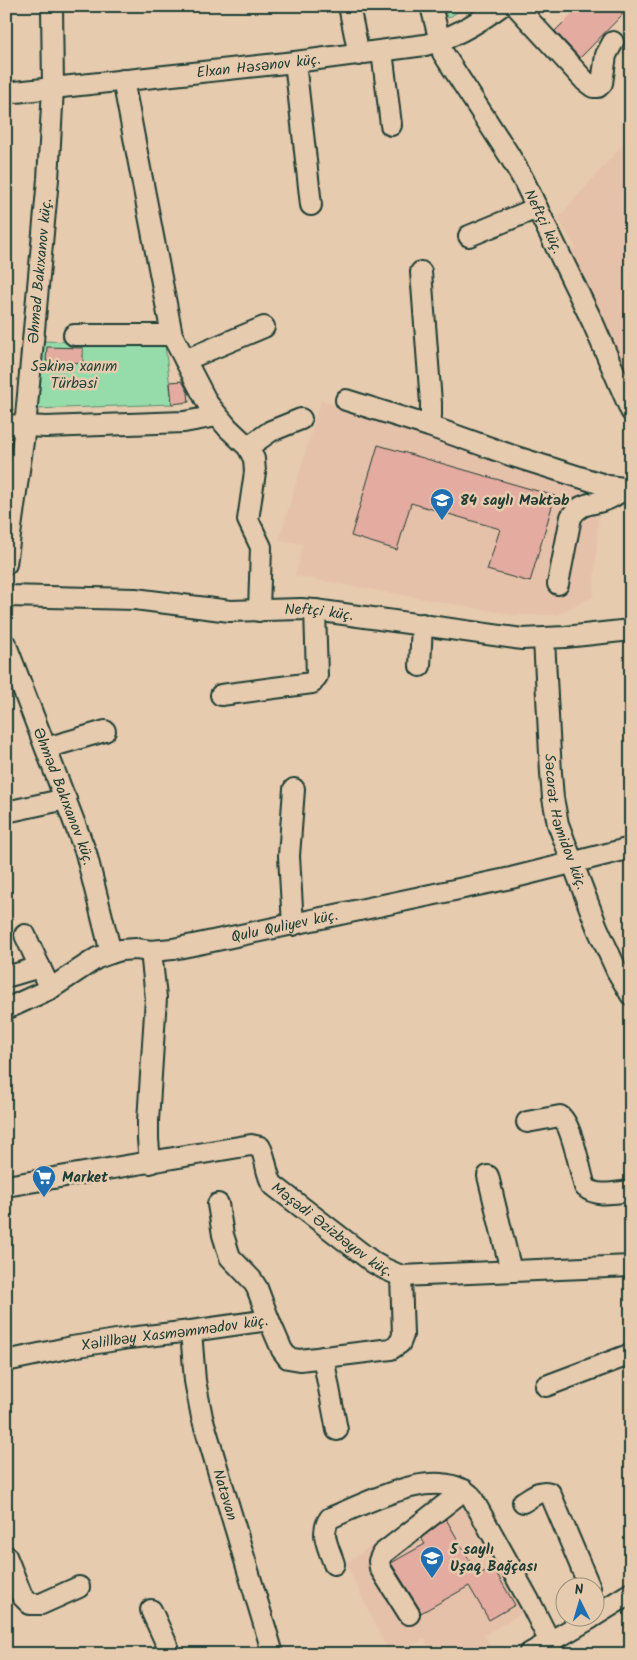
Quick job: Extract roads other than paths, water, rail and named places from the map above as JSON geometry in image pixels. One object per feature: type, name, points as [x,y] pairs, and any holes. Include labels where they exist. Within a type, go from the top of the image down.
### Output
[{"type":"street","name":"Əhməd Bakıxanov küç.","points":[[6,564],[16,426],[48,179],[53,88],[52,6]]},
{"type":"street","points":[[349,6],[359,54]]},
{"type":"street","name":"Neftçi küç.","points":[[431,6],[443,53],[509,155],[537,208],[593,323],[631,411]]},
{"type":"street","name":"Elxan Həsənov küç.","points":[[6,93],[295,62],[426,45],[439,42],[467,29],[501,6]]},
{"type":"street","points":[[516,6],[585,81],[593,86],[598,87],[602,83],[606,55],[613,42]]},
{"type":"street","points":[[382,51],[391,125]]},
{"type":"street","points":[[295,62],[311,205]]},
{"type":"street","points":[[123,80],[172,335],[208,404],[217,416],[248,447],[254,459],[255,472],[248,520],[261,547],[259,611]]},
{"type":"street","points":[[469,236],[537,208]]},
{"type":"street","points":[[421,272],[431,403],[431,415],[428,426]]},
{"type":"street","points":[[185,360],[264,327]]},
{"type":"street","points":[[74,335],[172,335]]},
{"type":"street","points":[[346,400],[513,456],[608,486],[627,489]]},
{"type":"street","points":[[16,426],[184,422],[204,420],[217,416]]},
{"type":"street","points":[[248,447],[271,430],[302,419]]},
{"type":"street","points":[[558,584],[571,517],[575,511],[584,504],[612,498],[627,489]]},
{"type":"street","name":"Neftçi küç.","points":[[6,596],[135,599],[230,611],[315,610],[522,638],[544,639],[631,630]]},
{"type":"street","points":[[221,695],[312,683],[317,676],[315,610]]},
{"type":"street","points":[[420,666],[422,624]]},
{"type":"street","name":"Səcarət Həmidov küç.","points":[[544,639],[553,798],[560,832],[597,927],[617,971],[631,994]]},
{"type":"street","name":"Əhməd Bakıxanov küç.","points":[[8,657],[46,748],[86,853],[110,953]]},
{"type":"street","points":[[46,748],[105,731]]},
{"type":"street","points":[[293,925],[289,856],[294,789]]},
{"type":"street","points":[[6,812],[66,799]]},
{"type":"street","name":"Qulu Quliyev küç.","points":[[6,1009],[50,989],[96,958],[121,950],[151,951],[173,949],[293,925],[511,878],[631,848]]},
{"type":"street","points":[[25,935],[50,989]]},
{"type":"street","points":[[150,1163],[148,1121],[156,998],[151,951]]},
{"type":"street","points":[[6,977],[40,966]]},
{"type":"street","points":[[527,1122],[560,1116],[564,1119],[570,1132],[585,1187],[589,1191],[598,1194],[631,1191]]},
{"type":"street","name":"Məşədi Əzizbəyov küç.","points":[[6,1186],[252,1145],[260,1147],[264,1155],[268,1177],[273,1184],[374,1263],[384,1270],[401,1276],[631,1266]]},
{"type":"street","points":[[488,1176],[511,1271]]},
{"type":"street","points":[[218,1204],[223,1235],[230,1257],[257,1288],[269,1320]]},
{"type":"street","name":"Xəlillbəy Xasməmmədov küç.","points":[[6,1361],[101,1342],[269,1320],[282,1350],[288,1358],[300,1360],[391,1348],[400,1343],[403,1335],[401,1276]]},
{"type":"street","name":"Natəvan","points":[[191,1331],[195,1381],[202,1417],[273,1654]]},
{"type":"street","points":[[546,1386],[631,1354]]},
{"type":"street","points":[[323,1357],[337,1430]]},
{"type":"street","points":[[334,1564],[324,1536],[325,1525],[330,1518],[404,1488],[425,1483],[452,1485],[464,1490],[475,1504],[550,1642]]},
{"type":"street","points":[[409,1614],[380,1568],[379,1561],[382,1554],[464,1490]]},
{"type":"street","points":[[523,1502],[540,1492],[550,1493],[586,1578]]},
{"type":"street","points":[[6,1556],[22,1596],[30,1604],[41,1604],[79,1587]]},
{"type":"street","points":[[604,1606],[631,1593]]},
{"type":"street","points":[[151,1610],[167,1646],[165,1654]]},
{"type":"street","points":[[529,1654],[570,1628]]},
{"type":"place","name":"84 saylı Məktəb","points":[[442,521]]},
{"type":"place","name":"Market","points":[[44,1198]]},
{"type":"place","name":"5 saylı Uşaq Bağçası","points":[[432,1579]]},
{"type":"park label","name":"Səkinə xanım Türbəsi","points":[[74,374]]}]
